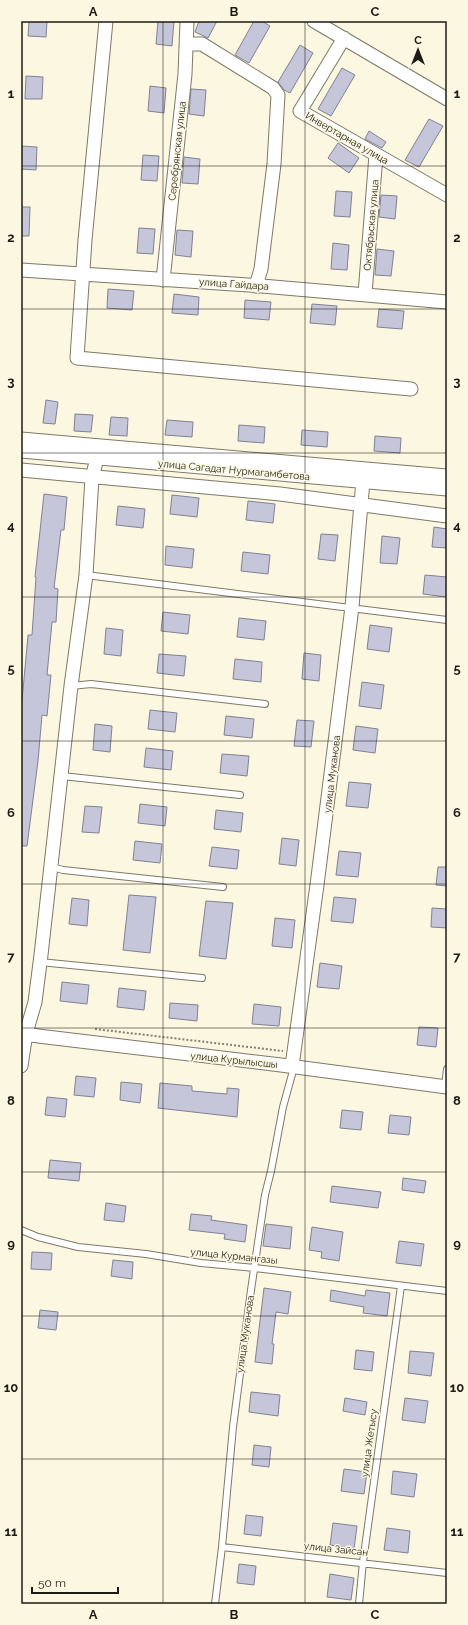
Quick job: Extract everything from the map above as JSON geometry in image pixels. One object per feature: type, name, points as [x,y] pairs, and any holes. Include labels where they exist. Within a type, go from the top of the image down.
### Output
[{"type":"street","points":[[106,21],[85,240],[84,274],[77,358],[411,389]]},
{"type":"street","name":"Серебрянская улица","points":[[163,280],[187,44],[187,21]]},
{"type":"street","points":[[314,21],[447,99]]},
{"type":"street","name":"Инвертарная улица","points":[[344,38],[300,111],[376,156],[447,195]]},
{"type":"street","points":[[187,44],[202,44],[273,88],[278,96],[274,164],[261,269],[256,286]]},
{"type":"street","name":"Октябрьская улица","points":[[365,294],[376,156]]},
{"type":"street","name":"улица Гайдара","points":[[21,270],[365,294],[447,302]]},
{"type":"street","points":[[21,439],[447,476]]},
{"type":"street","name":"улица Сагадат Нурмагамбетова","points":[[21,451],[447,489]]},
{"type":"street","points":[[21,1066],[24,1033],[36,1002],[71,686],[86,575],[92,478],[96,458]]},
{"type":"street","points":[[21,470],[92,478],[280,494],[447,516]]},
{"type":"street","name":"улица Муканова","points":[[293,1066],[352,607],[363,481]]},
{"type":"street","name":"улица Курылысшы","points":[[24,1033],[38,1036],[293,1066],[446,1086]]},
{"type":"lane","points":[[86,575],[447,620]]},
{"type":"lane","points":[[71,686],[91,684],[265,704]]},
{"type":"lane","points":[[62,776],[240,795]]},
{"type":"lane","points":[[52,867],[63,870],[223,887]]},
{"type":"lane","points":[[40,962],[202,978]]},
{"type":"lane","name":"улица Муканова","points":[[215,1604],[233,1427],[251,1290],[265,1195],[272,1171],[283,1107],[293,1066]]},
{"type":"lane","points":[[446,1086],[447,1069]]},
{"type":"lane","name":"улица Курмангазы","points":[[21,1230],[38,1237],[78,1247],[146,1254],[201,1263],[447,1291]]},
{"type":"lane","name":"улица Жетысу","points":[[358,1604],[401,1286]]},
{"type":"lane","name":"улица Зайсан","points":[[222,1547],[363,1562],[447,1573]]},
{"type":"path","points":[[93,1029],[294,1052]]},
{"type":"building","points":[[29,21],[47,21],[46,37],[28,36]]},
{"type":"building","points":[[158,21],[174,21],[172,46],[156,44]]},
{"type":"building","points":[[199,21],[217,21],[208,38],[195,32]]},
{"type":"building","points":[[254,21],[262,21],[270,26],[249,63],[235,55]]},
{"type":"building","points":[[300,45],[313,53],[290,93],[284,90],[278,82]]},
{"type":"building","points":[[342,68],[355,75],[331,116],[318,109]]},
{"type":"building","points":[[26,76],[43,77],[42,99],[25,99]]},
{"type":"building","points":[[150,86],[166,88],[164,113],[148,111]]},
{"type":"building","points":[[191,89],[206,90],[204,116],[189,114]]},
{"type":"building","points":[[429,119],[443,126],[419,167],[405,160]]},
{"type":"building","points":[[369,131],[386,142],[382,148],[365,139]]},
{"type":"building","points":[[338,143],[359,158],[349,173],[328,158]]},
{"type":"building","points":[[21,146],[37,147],[36,170],[21,169]]},
{"type":"building","points":[[143,155],[159,156],[157,181],[141,180]]},
{"type":"building","points":[[184,157],[200,159],[198,184],[182,183]]},
{"type":"building","points":[[336,191],[352,192],[350,217],[334,216]]},
{"type":"building","points":[[381,195],[397,196],[395,219],[379,217]]},
{"type":"building","points":[[21,207],[30,207],[29,236],[21,236]]},
{"type":"building","points":[[139,228],[155,229],[153,254],[137,253]]},
{"type":"building","points":[[177,230],[193,231],[191,257],[175,255]]},
{"type":"building","points":[[333,243],[349,245],[347,270],[331,269]]},
{"type":"building","points":[[377,249],[394,251],[391,276],[375,275]]},
{"type":"building","points":[[108,289],[134,291],[132,310],[107,308]]},
{"type":"building","points":[[174,294],[199,297],[198,315],[172,313]]},
{"type":"building","points":[[245,300],[271,302],[269,320],[244,318]]},
{"type":"building","points":[[312,304],[337,306],[335,325],[310,323]]},
{"type":"building","points":[[379,309],[404,311],[402,329],[377,327]]},
{"type":"building","points":[[46,400],[58,402],[55,424],[43,423]]},
{"type":"building","points":[[75,414],[93,415],[91,432],[74,431]]},
{"type":"building","points":[[111,417],[128,418],[127,436],[109,435]]},
{"type":"building","points":[[167,420],[193,422],[192,437],[165,435]]},
{"type":"building","points":[[239,425],[265,427],[264,443],[238,441]]},
{"type":"building","points":[[302,430],[328,432],[327,447],[301,445]]},
{"type":"building","points":[[375,436],[401,438],[400,453],[374,451]]},
{"type":"building","points":[[44,494],[67,497],[64,530],[61,530],[54,588],[58,589],[56,622],[52,622],[47,675],[51,675],[47,716],[42,715],[38,761],[27,846],[21,846],[21,712],[28,635],[32,635],[35,577]]},
{"type":"building","points":[[172,495],[199,498],[197,517],[170,514]]},
{"type":"building","points":[[248,501],[275,504],[273,523],[246,520]]},
{"type":"building","points":[[118,506],[145,509],[143,528],[116,525]]},
{"type":"building","points":[[434,527],[447,529],[447,548],[432,547]]},
{"type":"building","points":[[321,534],[338,535],[335,561],[318,559]]},
{"type":"building","points":[[382,536],[400,538],[397,564],[380,563]]},
{"type":"building","points":[[166,546],[194,549],[192,568],[165,565]]},
{"type":"building","points":[[243,552],[270,555],[268,574],[241,571]]},
{"type":"building","points":[[425,575],[447,577],[447,597],[423,594]]},
{"type":"building","points":[[163,612],[190,615],[188,634],[161,631]]},
{"type":"building","points":[[239,618],[266,621],[264,640],[237,637]]},
{"type":"building","points":[[370,625],[392,628],[389,652],[367,649]]},
{"type":"building","points":[[106,628],[123,630],[121,656],[104,654]]},
{"type":"building","points":[[304,653],[321,655],[319,681],[302,679]]},
{"type":"building","points":[[159,654],[186,656],[184,676],[157,673]]},
{"type":"building","points":[[235,659],[262,662],[261,682],[233,679]]},
{"type":"building","points":[[362,682],[384,685],[381,709],[359,706]]},
{"type":"building","points":[[150,710],[177,713],[175,732],[148,729]]},
{"type":"building","points":[[226,716],[254,719],[252,738],[224,735]]},
{"type":"building","points":[[297,720],[314,721],[311,747],[294,746]]},
{"type":"building","points":[[95,724],[112,726],[110,752],[93,750]]},
{"type":"building","points":[[356,726],[378,729],[375,753],[353,750]]},
{"type":"building","points":[[146,748],[173,751],[171,770],[144,767]]},
{"type":"building","points":[[222,754],[249,756],[247,776],[220,773]]},
{"type":"building","points":[[349,782],[371,784],[368,808],[346,806]]},
{"type":"building","points":[[140,804],[167,807],[165,826],[138,823]]},
{"type":"building","points":[[85,806],[102,807],[99,833],[82,832]]},
{"type":"building","points":[[216,810],[243,813],[241,832],[214,829]]},
{"type":"building","points":[[282,838],[299,840],[296,866],[279,864]]},
{"type":"building","points":[[135,841],[162,844],[160,863],[133,860]]},
{"type":"building","points":[[212,847],[239,850],[237,869],[209,866]]},
{"type":"building","points":[[339,851],[361,853],[358,877],[336,875]]},
{"type":"building","points":[[438,867],[447,867],[447,886],[436,885]]},
{"type":"building","points":[[129,895],[156,897],[150,953],[123,950]]},
{"type":"building","points":[[334,897],[356,899],[353,923],[331,921]]},
{"type":"building","points":[[72,898],[89,900],[87,926],[69,924]]},
{"type":"building","points":[[206,901],[233,903],[226,959],[199,956]]},
{"type":"building","points":[[432,908],[447,909],[447,928],[431,927]]},
{"type":"building","points":[[275,918],[295,920],[292,948],[272,946]]},
{"type":"building","points":[[320,963],[342,966],[339,989],[317,987]]},
{"type":"building","points":[[62,982],[89,985],[87,1004],[60,1001]]},
{"type":"building","points":[[119,988],[146,991],[144,1010],[117,1007]]},
{"type":"building","points":[[170,1003],[198,1005],[197,1021],[169,1018]]},
{"type":"building","points":[[254,1004],[281,1007],[279,1026],[252,1024]]},
{"type":"building","points":[[419,1027],[438,1028],[436,1047],[417,1045]]},
{"type":"building","points":[[76,1076],[96,1078],[94,1097],[74,1095]]},
{"type":"building","points":[[121,1082],[142,1084],[140,1103],[120,1100]]},
{"type":"building","points":[[160,1083],[192,1086],[192,1091],[227,1094],[227,1088],[239,1089],[237,1117],[158,1108]]},
{"type":"building","points":[[47,1097],[67,1099],[65,1117],[45,1115]]},
{"type":"building","points":[[342,1110],[363,1112],[361,1130],[340,1128]]},
{"type":"building","points":[[390,1115],[411,1117],[409,1135],[388,1133]]},
{"type":"building","points":[[50,1160],[81,1163],[79,1181],[48,1178]]},
{"type":"building","points":[[403,1178],[426,1181],[424,1193],[402,1190]]},
{"type":"building","points":[[332,1186],[381,1192],[378,1208],[330,1202]]},
{"type":"building","points":[[106,1203],[126,1206],[124,1222],[104,1220]]},
{"type":"building","points":[[191,1214],[212,1216],[211,1220],[247,1225],[245,1242],[224,1239],[225,1234],[189,1230]]},
{"type":"building","points":[[266,1224],[292,1227],[290,1249],[263,1246]]},
{"type":"building","points":[[312,1227],[343,1232],[339,1261],[321,1258],[322,1252],[309,1250]]},
{"type":"building","points":[[399,1241],[424,1244],[421,1266],[396,1263]]},
{"type":"building","points":[[32,1252],[52,1253],[51,1270],[31,1269]]},
{"type":"building","points":[[113,1260],[133,1262],[132,1279],[111,1276]]},
{"type":"building","points":[[264,1288],[291,1292],[288,1314],[276,1312],[272,1344],[274,1344],[272,1364],[255,1362]]},
{"type":"building","points":[[331,1290],[365,1296],[366,1290],[390,1293],[387,1316],[363,1313],[364,1307],[330,1301]]},
{"type":"building","points":[[40,1310],[58,1312],[56,1330],[38,1328]]},
{"type":"building","points":[[356,1350],[374,1352],[372,1371],[354,1369]]},
{"type":"building","points":[[410,1351],[434,1353],[431,1376],[408,1373]]},
{"type":"building","points":[[251,1392],[280,1395],[278,1416],[249,1412]]},
{"type":"building","points":[[345,1398],[367,1402],[365,1415],[343,1411]]},
{"type":"building","points":[[405,1398],[428,1401],[425,1423],[402,1420]]},
{"type":"building","points":[[254,1445],[271,1447],[269,1467],[252,1465]]},
{"type":"building","points":[[344,1469],[367,1472],[364,1494],[341,1491]]},
{"type":"building","points":[[393,1471],[417,1474],[414,1497],[391,1494]]},
{"type":"building","points":[[246,1515],[263,1517],[261,1536],[244,1534]]},
{"type":"building","points":[[333,1523],[357,1526],[354,1549],[330,1545]]},
{"type":"building","points":[[387,1528],[410,1531],[408,1553],[384,1550]]},
{"type":"building","points":[[239,1564],[256,1566],[254,1585],[237,1583]]},
{"type":"building","points":[[330,1574],[354,1578],[351,1600],[327,1597]]}]
